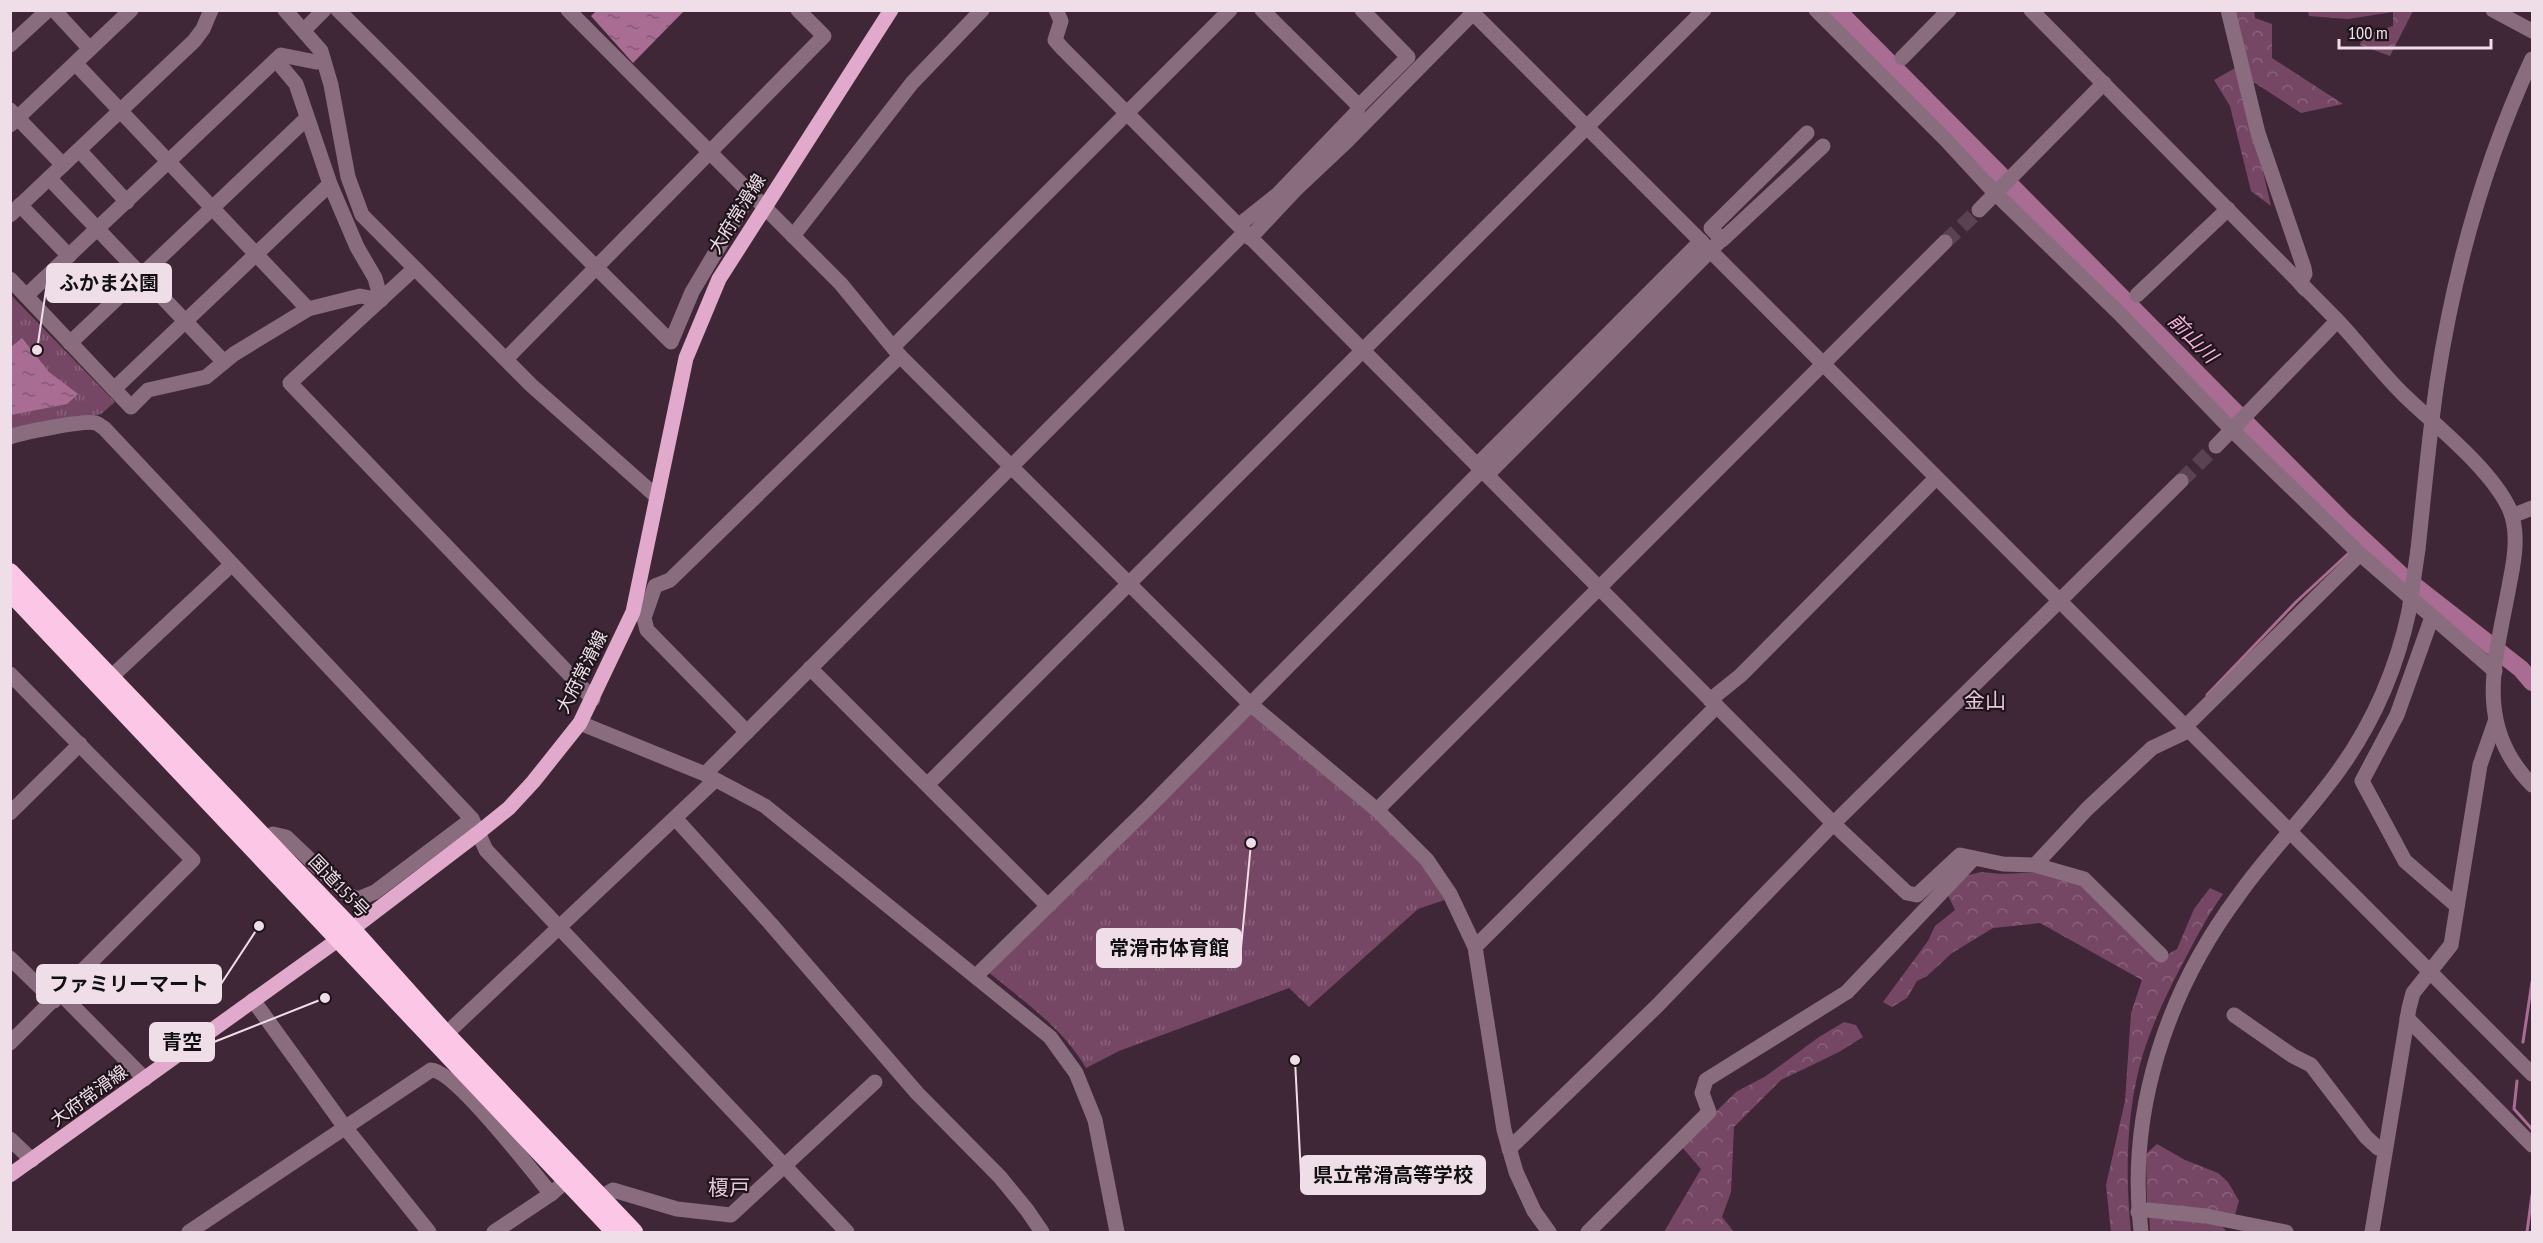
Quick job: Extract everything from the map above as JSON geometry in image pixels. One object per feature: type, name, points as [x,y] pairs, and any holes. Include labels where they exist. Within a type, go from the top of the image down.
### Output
[{"type":"highway","name":"国道155号","points":[[10,572],[264,839],[566,1181],[615,1233]]},
{"type":"highway","name":"国道155号","points":[[10,592],[446,1034],[634,1233]]},
{"type":"main road","name":"大府常滑線","points":[[10,1175],[346,934],[475,826],[509,808],[580,723],[633,612],[686,358],[719,279],[891,10]]},
{"type":"street","points":[[10,45],[48,10]]},
{"type":"street","points":[[54,10],[90,49]]},
{"type":"street","points":[[63,165],[13,117],[76,64],[131,10]]},
{"type":"street","points":[[69,256],[14,210],[194,41],[203,29],[211,10]]},
{"type":"street","points":[[285,10],[321,51],[331,85],[348,177],[362,215],[531,385],[657,497]]},
{"type":"street","points":[[304,30],[324,10]]},
{"type":"street","points":[[338,10],[671,342],[698,282],[742,208]]},
{"type":"street","points":[[568,10],[766,206],[841,285],[897,351],[1249,703],[1377,810],[1432,867],[1450,894],[1475,947],[1501,1118],[1509,1149],[1534,1211],[1549,1233]]},
{"type":"street","points":[[506,359],[824,36],[798,10]]},
{"type":"street","points":[[792,236],[912,83],[982,10]]},
{"type":"street","points":[[1056,10],[1061,21],[1055,40],[1714,703],[1914,896],[1958,856],[2021,866],[2035,865],[2084,879],[2161,955]]},
{"type":"street","points":[[747,732],[646,630],[644,618],[655,586],[670,580],[897,351],[1126,113],[1230,10]]},
{"type":"street","points":[[1262,10],[1359,106]]},
{"type":"street","points":[[446,1034],[675,818],[747,732],[1245,232],[1356,113],[1359,106],[1408,57],[1362,10]]},
{"type":"street","points":[[928,784],[1704,10]]},
{"type":"street","points":[[1816,10],[2360,554],[2432,617],[2496,668]]},
{"type":"street","points":[[1902,58],[1949,10]]},
{"type":"street","points":[[2031,10],[2228,209],[2337,321],[2405,396],[2433,420],[2497,488],[2512,516],[2516,534],[2492,699],[2495,722],[2508,753],[2532,784]]},
{"type":"street","points":[[2228,10],[2258,132],[2304,268],[2305,274],[2300,283],[2314,298]]},
{"type":"street","points":[[2493,10],[2532,31]]},
{"type":"street","points":[[1245,232],[1295,190],[1347,141],[1471,12],[1587,128],[1711,244],[1823,364],[2532,1074]]},
{"type":"street","points":[[26,296],[282,54],[316,62],[323,60]]},
{"type":"street","points":[[2141,1233],[2138,1152],[2144,1110],[2157,1055],[2189,974],[2211,933],[2239,894],[2326,789],[2379,704],[2395,664],[2409,611],[2437,381],[2464,251],[2505,125],[2532,59]]},
{"type":"street","points":[[276,60],[296,84],[330,184],[357,247],[375,278],[381,300]]},
{"type":"street","points":[[76,64],[308,309]]},
{"type":"street","points":[[1979,210],[2104,84]]},
{"type":"street","points":[[70,343],[307,118]]},
{"type":"street","points":[[1711,244],[1711,228],[1807,133]]},
{"type":"street","points":[[976,976],[1149,807],[1249,703],[1711,244],[1822,146]]},
{"type":"street","points":[[79,150],[127,202]]},
{"type":"street","points":[[49,178],[224,362]]},
{"type":"street","points":[[114,389],[330,184]]},
{"type":"street","points":[[2137,295],[2228,209]]},
{"type":"street","points":[[1377,810],[1945,242]]},
{"type":"street","points":[[414,269],[290,384],[593,699]]},
{"type":"street","points":[[10,279],[131,406],[148,390],[206,376],[293,316],[308,309],[360,296],[381,300]]},
{"type":"street","points":[[2216,446],[2337,321]]},
{"type":"street","points":[[10,437],[29,432],[96,423],[104,428],[475,826],[486,850],[848,1233]]},
{"type":"street","points":[[1475,947],[1936,478]]},
{"type":"street","points":[[1509,1149],[1657,1006],[1835,822],[2181,481]]},
{"type":"street","points":[[2512,516],[2532,508]]},
{"type":"street","points":[[2035,865],[2087,809],[2152,748],[2187,729],[2360,554]]},
{"type":"street","points":[[110,678],[232,564]]},
{"type":"street","points":[[2432,617],[2397,715],[2362,781],[2405,861],[2457,906]]},
{"type":"street","points":[[810,668],[1047,905]]},
{"type":"street","points":[[10,674],[193,860],[10,1043]]},
{"type":"street","points":[[2372,1233],[2413,993],[2451,945],[2480,765],[2495,722]]},
{"type":"street","points":[[580,723],[710,777],[765,806],[1050,1037],[1076,1072],[1095,1120],[1117,1233]]},
{"type":"street","points":[[10,813],[80,744]]},
{"type":"street","points":[[675,818],[770,923],[916,1093],[1000,1177],[1042,1233]]},
{"type":"street","points":[[264,839],[273,834],[286,837],[346,894],[358,899],[375,892],[475,826]]},
{"type":"street","points":[[1588,1233],[1709,1112],[1702,1093],[1706,1080],[1847,992],[1974,858]]},
{"type":"street","points":[[10,958],[145,1079]]},
{"type":"street","points":[[253,1000],[344,1126],[429,1233]]},
{"type":"street","points":[[2234,1016],[2293,1056],[2311,1065],[2366,1137],[2378,1148],[2385,1150]]},
{"type":"street","points":[[2407,1018],[2532,1145]]},
{"type":"street","points":[[189,1233],[426,1071],[438,1070],[445,1074],[493,1124],[551,1194]]},
{"type":"street","points":[[601,1197],[613,1190],[676,1209],[729,1215],[748,1201],[874,1082]]},
{"type":"street","points":[[10,1138],[32,1160]]},
{"type":"street","points":[[494,1233],[566,1181]]},
{"type":"street","points":[[2139,1212],[2148,1210],[2206,1216],[2286,1233]]},
{"type":"green space","points":[[2308,10],[2413,11],[2390,56],[2360,45],[2362,36],[2393,26],[2393,12],[2348,19],[2309,16]]},
{"type":"green space","points":[[2231,11],[2254,11],[2255,18],[2272,24],[2272,58],[2343,104],[2301,113],[2255,83],[2244,90],[2271,206],[2251,191],[2230,106],[2214,80],[2244,63]]},
{"type":"green space","points":[[10,294],[115,402],[101,414],[11,429]]},
{"type":"green space","points":[[1248,709],[1408,844],[1447,899],[1418,909],[1309,1007],[1289,988],[1119,1051],[1086,1068],[1054,1027],[987,971]]},
{"type":"green space","points":[[1981,872],[2002,874],[2046,872],[2080,880],[2159,959],[2177,949],[2194,909],[2210,888],[2223,894],[2202,927],[2172,984],[2156,1018],[2137,1075],[2128,1143],[2131,1232],[2111,1232],[2106,1185],[2125,1101],[2131,1013],[2142,980],[2040,923],[1993,928],[1952,953],[1927,976],[1917,981],[1907,998],[1892,1007],[1883,1002],[1928,941],[1935,926],[1955,910],[1947,893],[1964,876]]},
{"type":"green space","points":[[1844,1022],[1856,1025],[1863,1037],[1839,1052],[1781,1080],[1734,1127],[1731,1192],[1722,1217],[1734,1232],[1664,1232],[1701,1169],[1681,1146],[1736,1092],[1766,1076],[1819,1037]]},
{"type":"green space","points":[[2157,1144],[2185,1160],[2218,1173],[2228,1182],[2239,1201],[2234,1218],[2147,1207],[2146,1154]]},
{"type":"green space","points":[[2149,1213],[2217,1220],[2226,1231],[2150,1232]]},
{"type":"water","points":[[597,10],[684,11],[633,63],[591,16]]},
{"type":"water","points":[[22,338],[49,372],[78,394],[67,404],[11,415],[11,347]]},
{"type":"waterway","name":"前山川","points":[[1837,10],[2343,521],[2402,576],[2521,669],[2532,682]]},
{"type":"waterway","name":"前山川","points":[[2357,545],[2363,539]]},
{"type":"waterway","points":[[2207,695],[2296,602],[2350,552]]},
{"type":"waterway","name":"前山川","points":[[2523,1042],[2532,982]]},
{"type":"waterway","name":"前山川","points":[[2517,1081],[2514,1109],[2532,1129]]},
{"type":"waterway","points":[[2527,1232],[2532,1195]]},
{"type":"tunnel","points":[[1945,242],[1979,210]]},
{"type":"tunnel","points":[[2181,481],[2216,446]]},
{"type":"place","name":"ふかま公園","points":[[37,350]]},
{"type":"place","name":"常滑市体育館","points":[[1251,843]]},
{"type":"place","name":"ファミリーマート","points":[[259,926]]},
{"type":"place","name":"青空","points":[[325,998]]},
{"type":"place","name":"県立常滑高等学校","points":[[1295,1060]]},
{"type":"district","name":"金山","points":[[1985,701]]},
{"type":"district","name":"榎戸","points":[[729,1188]]}]
